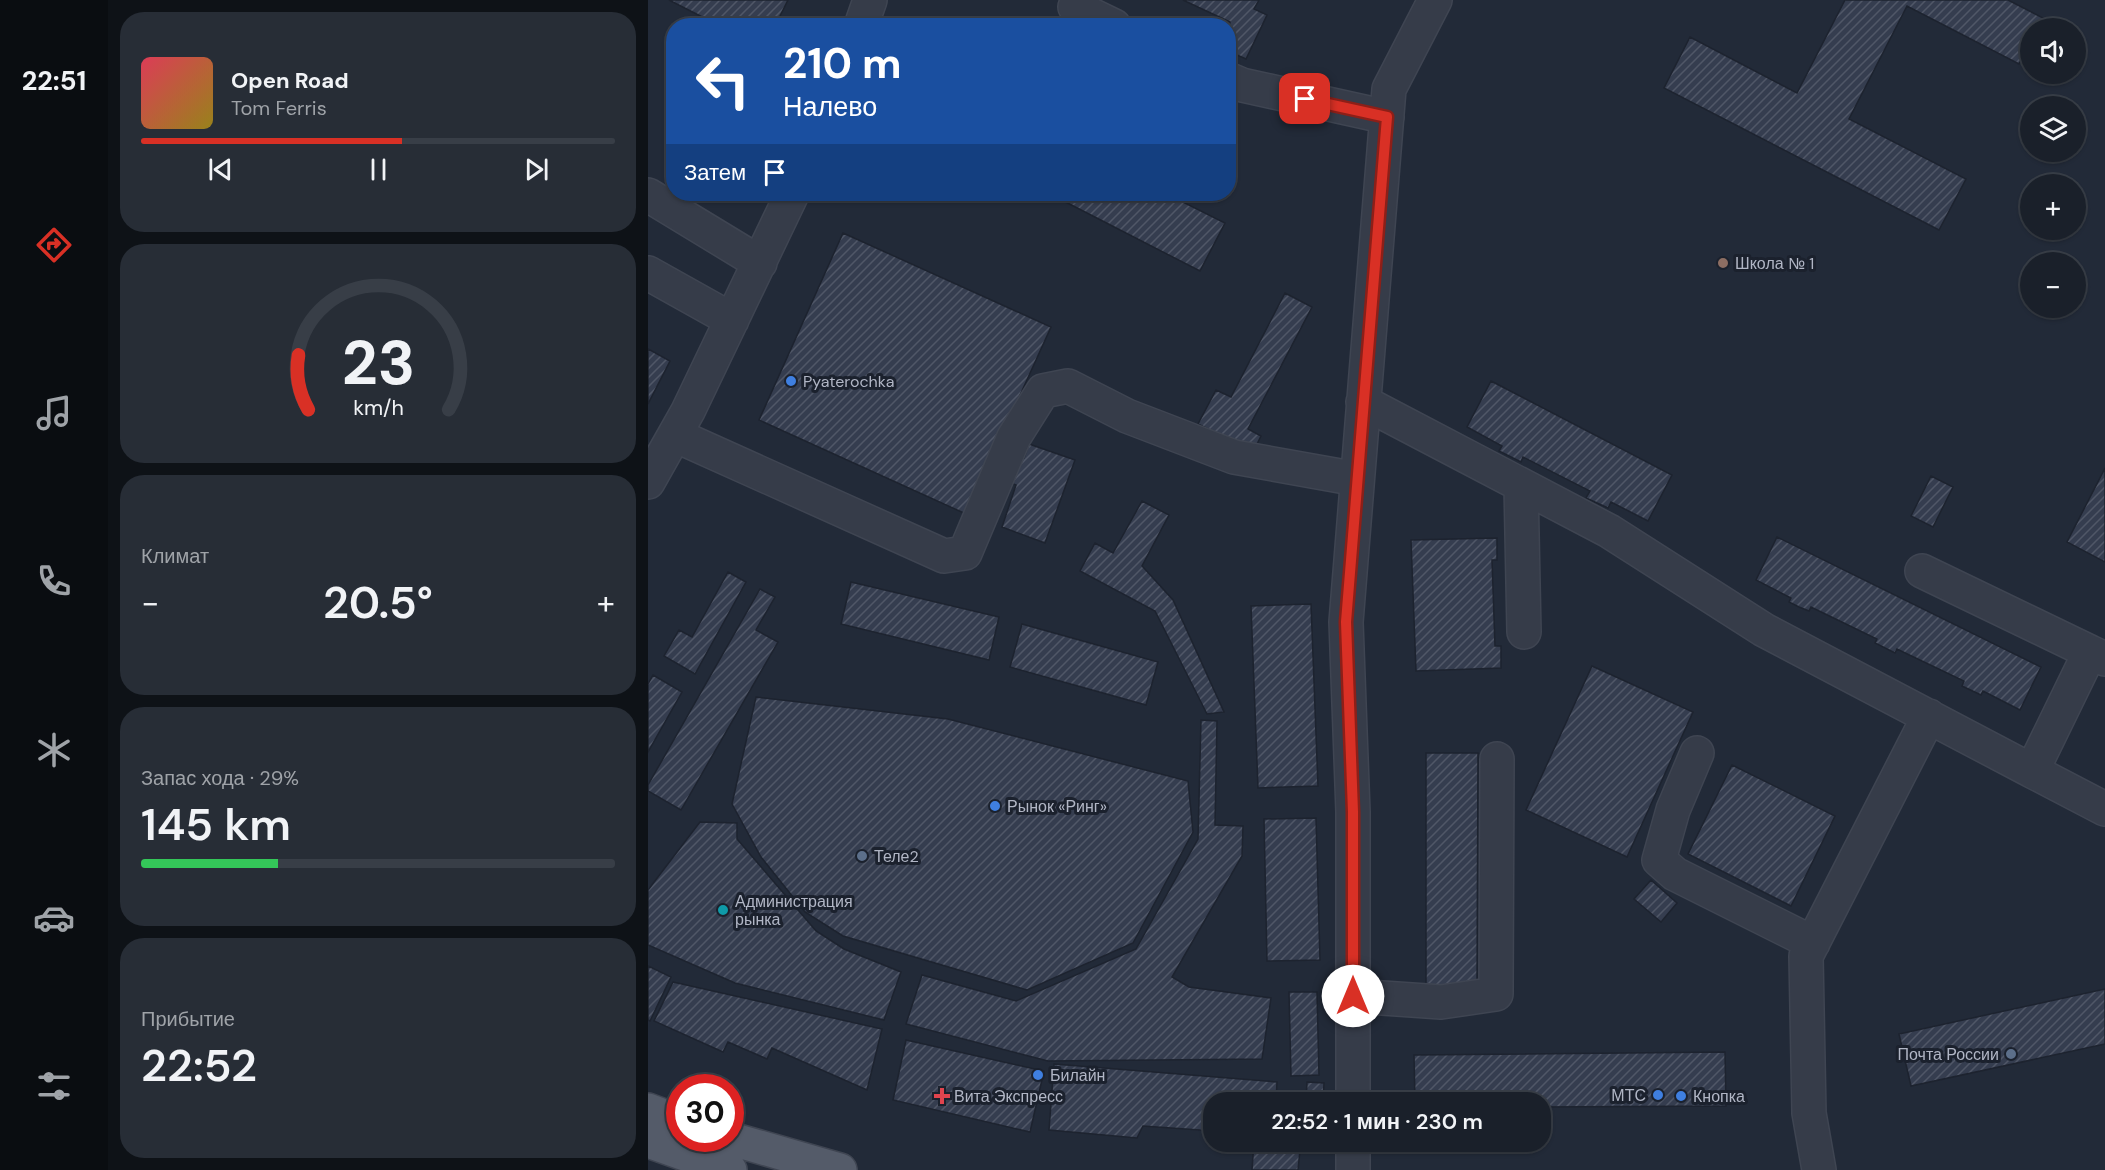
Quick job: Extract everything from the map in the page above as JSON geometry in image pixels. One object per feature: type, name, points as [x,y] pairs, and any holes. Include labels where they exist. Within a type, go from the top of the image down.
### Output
[{"type":"main road","points":[[648,1110],[666,1117]]},
{"type":"main road","points":[[648,1141],[730,1170]]},
{"type":"main road","points":[[744,1143],[840,1170]]},
{"type":"street","points":[[864,18],[870,0]]},
{"type":"street","points":[[1353,1092],[1353,812],[1346,622],[1389,89],[1434,0]]},
{"type":"street","points":[[1075,7],[1098,18]]},
{"type":"street","points":[[1236,82],[1387,117]]},
{"type":"street","points":[[648,195],[760,263]]},
{"type":"street","points":[[648,482],[675,435],[789,201]]},
{"type":"street","points":[[648,273],[732,320]]},
{"type":"street","points":[[675,435],[944,556],[965,553],[1014,437],[1043,391],[1068,386],[1127,416],[1234,457],[1357,479]]},
{"type":"street","points":[[1364,402],[1609,531],[1764,630],[2105,809]]},
{"type":"street","points":[[1521,485],[1524,632]]},
{"type":"street","points":[[1922,571],[2097,655],[2032,771]]},
{"type":"street","points":[[1819,1170],[1809,1101],[1806,956],[1929,716]]},
{"type":"street","points":[[1697,753],[1672,810],[1659,860],[1675,874],[1813,943]]},
{"type":"street","points":[[1353,996],[1441,1002],[1496,994],[1497,759]]},
{"type":"street","points":[[1353,1152],[1353,1170]]},
{"type":"building","points":[[669,0],[788,0],[779,18],[704,18]]},
{"type":"building","points":[[1183,0],[1259,0],[1254,9],[1267,15],[1246,59],[1236,55],[1236,18],[1221,18]]},
{"type":"building","points":[[1845,0],[2008,0],[2043,18],[2020,18],[2019,64],[1907,6],[1849,119],[1966,179],[1939,230],[1664,88],[1690,37],[1797,93]]},
{"type":"building","points":[[1064,201],[1181,201],[1225,223],[1200,271]]},
{"type":"building","points":[[843,233],[1051,327],[966,514],[759,420]]},
{"type":"building","points":[[1285,293],[1312,307],[1248,429],[1261,436],[1253,452],[1198,424],[1216,390],[1231,397]]},
{"type":"building","points":[[648,349],[670,361],[648,404]]},
{"type":"building","points":[[1491,381],[1672,475],[1648,521],[1611,502],[1608,508],[1586,498],[1590,491],[1523,457],[1521,462],[1499,451],[1502,446],[1467,427]]},
{"type":"building","points":[[1029,444],[1075,460],[1045,543],[1002,527],[1016,485],[1004,481],[1014,455],[1024,458]]},
{"type":"building","points":[[2105,468],[2105,562],[2067,542]]},
{"type":"building","points":[[1931,476],[1953,487],[1933,527],[1911,516]]},
{"type":"building","points":[[1142,501],[1169,515],[1142,566],[1173,600],[1224,712],[1207,714],[1155,611],[1080,571],[1095,543],[1113,553]]},
{"type":"building","points":[[1777,537],[2041,667],[2020,710],[1983,691],[1981,695],[1962,686],[1964,681],[1897,649],[1895,653],[1875,643],[1877,639],[1811,607],[1809,611],[1799,607],[1789,602],[1791,598],[1756,580]]},
{"type":"building","points":[[1497,538],[1497,560],[1492,560],[1495,646],[1501,646],[1501,668],[1416,671],[1411,540]]},
{"type":"building","points":[[728,572],[746,582],[695,674],[664,656],[679,630],[692,637]]},
{"type":"building","points":[[851,582],[999,617],[989,660],[841,624]]},
{"type":"building","points":[[760,589],[775,597],[756,630],[778,642],[681,810],[648,791],[648,785]]},
{"type":"building","points":[[1311,604],[1318,786],[1258,788],[1251,606]]},
{"type":"building","points":[[1022,624],[1158,662],[1146,705],[1010,667]]},
{"type":"building","points":[[1592,666],[1693,712],[1627,857],[1526,810]]},
{"type":"building","points":[[653,675],[682,692],[648,752],[648,684]]},
{"type":"building","points":[[756,697],[948,719],[1188,781],[1193,832],[1133,943],[1027,990],[843,936],[805,912],[761,857],[732,804]]},
{"type":"building","points":[[1201,720],[1217,721],[1215,825],[1243,826],[1242,856],[1172,977],[1189,987],[1271,998],[1262,1059],[1048,1061],[906,1024],[922,975],[1016,1001],[1136,949],[1198,839]]},
{"type":"building","points":[[1426,753],[1478,753],[1477,987],[1426,987]]},
{"type":"building","points":[[1732,765],[1835,816],[1791,906],[1688,854]]},
{"type":"building","points":[[1316,818],[1320,960],[1267,961],[1264,819]]},
{"type":"building","name":"Администрация рынка","points":[[700,822],[737,823],[737,839],[816,931],[844,949],[901,972],[884,1020],[735,983],[648,945],[648,890]]},
{"type":"building","points":[[1651,880],[1677,903],[1661,922],[1634,899]]},
{"type":"building","points":[[648,966],[671,977],[650,1021],[648,1020]]},
{"type":"building","points":[[673,982],[882,1029],[867,1090],[772,1048],[767,1059],[728,1042],[723,1052],[654,1021]]},
{"type":"building","points":[[2105,989],[2105,1044],[1911,1086],[1899,1034]]},
{"type":"building","points":[[1289,992],[1317,992],[1319,1075],[1291,1076]]},
{"type":"building","points":[[906,1040],[1044,1071],[1030,1132],[893,1100]]},
{"type":"building","points":[[1725,1052],[1726,1106],[1551,1107],[1551,1092],[1415,1092],[1414,1055]]},
{"type":"building","points":[[1054,1064],[1277,1082],[1276,1092],[1203,1092],[1203,1130],[1143,1126],[1137,1138],[1049,1130]]},
{"type":"building","points":[[1307,1082],[1324,1083],[1324,1092],[1306,1092]]},
{"type":"building","points":[[1253,1152],[1300,1152],[1298,1170],[1252,1170]]},
{"type":"place","name":"Школа № 1","points":[[1723,263]]},
{"type":"place","name":"Pyaterochka","points":[[791,381]]},
{"type":"place","name":"Рынок «Ринг»","points":[[995,806]]},
{"type":"place","name":"Теле2","points":[[862,856]]},
{"type":"place","name":"Администрация рынка","points":[[723,910]]},
{"type":"place","name":"Почта России","points":[[2011,1054]]},
{"type":"place","name":"Билайн","points":[[1038,1075]]},
{"type":"place","name":"МТС","points":[[1658,1095]]},
{"type":"place","name":"Вита Экспресс","points":[[942,1096]]},
{"type":"place","name":"Кнопка","points":[[1681,1096]]},
{"type":"route","points":[[1305,99],[1387,117],[1346,622],[1353,812],[1353,996]]}]
